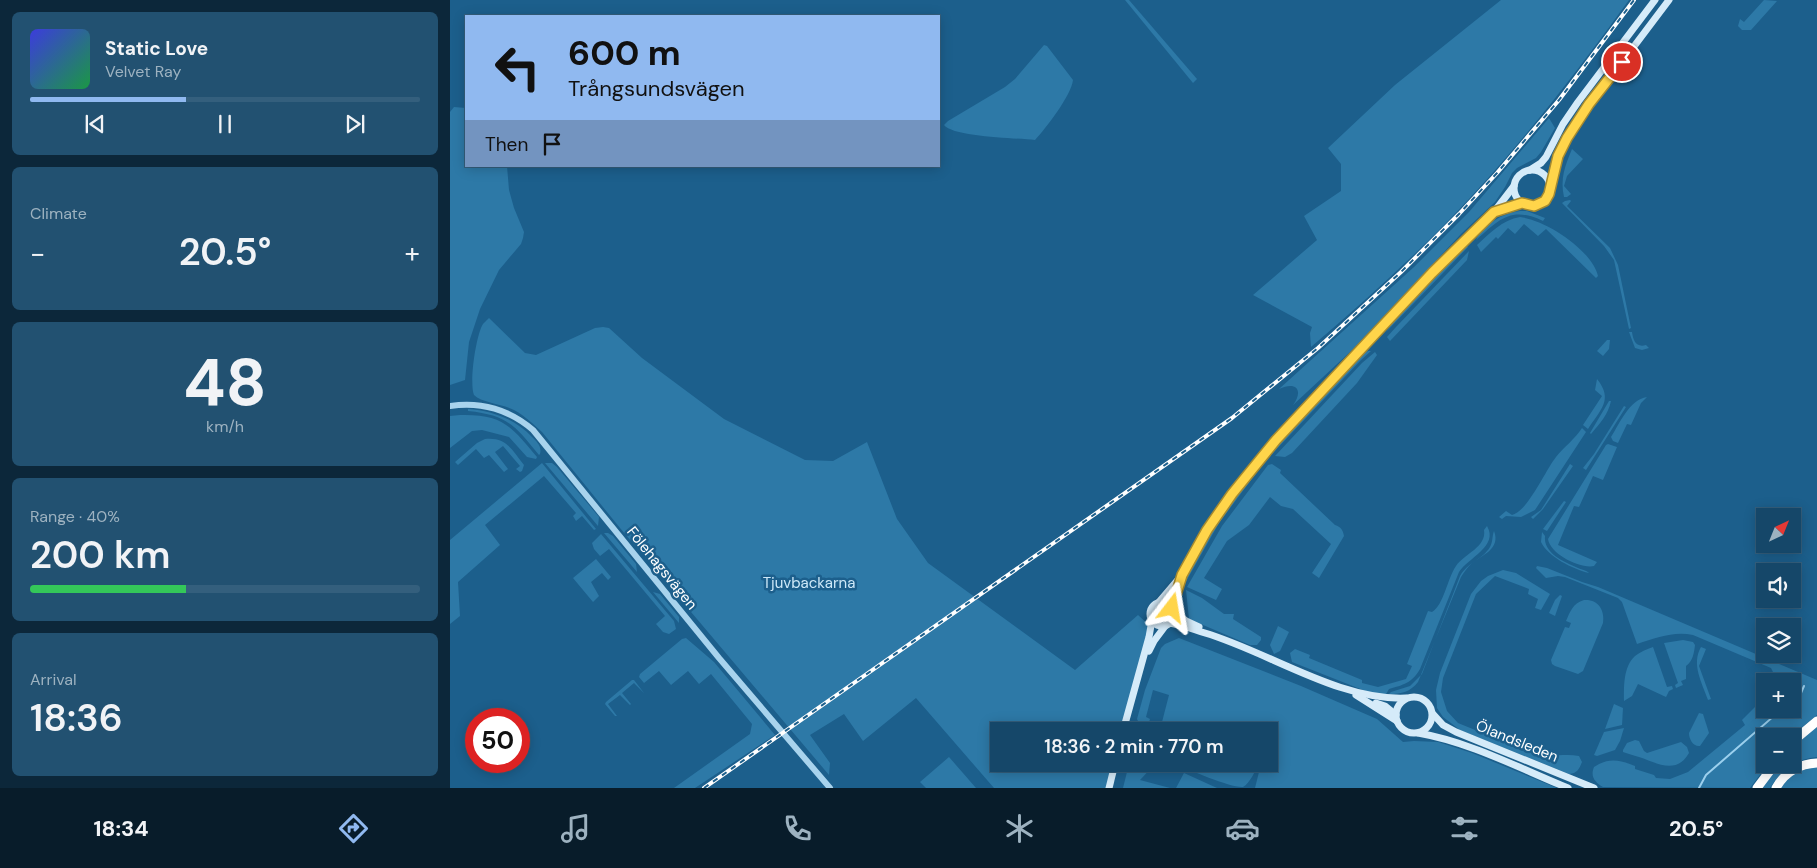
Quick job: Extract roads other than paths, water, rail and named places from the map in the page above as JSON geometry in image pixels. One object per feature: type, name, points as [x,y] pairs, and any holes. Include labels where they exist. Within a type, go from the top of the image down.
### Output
[{"type":"highway","points":[[1801,734],[1817,721]]},
{"type":"highway","points":[[1776,788],[1791,771],[1804,765],[1817,763]]},
{"type":"highway","points":[[1757,788],[1768,773]]},
{"type":"main road","points":[[1167,624],[1158,625],[1152,620],[1151,610],[1182,575],[1212,522],[1264,453],[1432,273],[1494,212],[1514,186],[1519,175],[1541,164],[1563,124],[1578,102],[1656,0]]},
{"type":"main road","points":[[1494,212],[1522,203],[1534,206],[1548,198],[1558,156],[1574,126],[1669,0]]},
{"type":"main road","points":[[1530,170],[1538,171],[1545,175],[1550,186]]},
{"type":"main road","points":[[1514,186],[1515,194],[1522,203]]},
{"type":"main road","points":[[1141,666],[1154,641],[1172,618],[1182,575]]},
{"type":"main road","points":[[1159,602],[1167,603],[1173,609]]},
{"type":"main road","name":"Ölandsleden","points":[[1173,609],[1186,621],[1215,636]]},
{"type":"main road","points":[[1125,722],[1152,620]]},
{"type":"main road","name":"Ölandsleden","points":[[1167,624],[1177,624],[1215,636],[1345,689],[1366,700],[1385,706],[1397,718],[1405,731],[1440,737],[1475,749],[1568,788]]},
{"type":"main road","name":"Ölandsleden","points":[[1345,689],[1369,696],[1424,699],[1429,704],[1433,714],[1443,725],[1456,732],[1594,788]]},
{"type":"main road","points":[[1397,718],[1397,708],[1406,698]]},
{"type":"main road","points":[[1418,733],[1427,728],[1433,714]]},
{"type":"main road","points":[[1110,788],[1113,772]]},
{"type":"street","name":"Fölehagsvägen","points":[[450,406],[475,404],[496,409],[521,421],[539,436],[719,658],[830,788]]},
{"type":"waterway","points":[[1801,693],[1804,686]]},
{"type":"waterway","points":[[1699,788],[1706,775],[1772,718]]},
{"type":"railway","points":[[704,788],[1232,418],[1318,348],[1401,272],[1497,173],[1559,100],[1634,0]]},
{"type":"park label","name":"Tjuvbackarna","points":[[809,583]]}]
